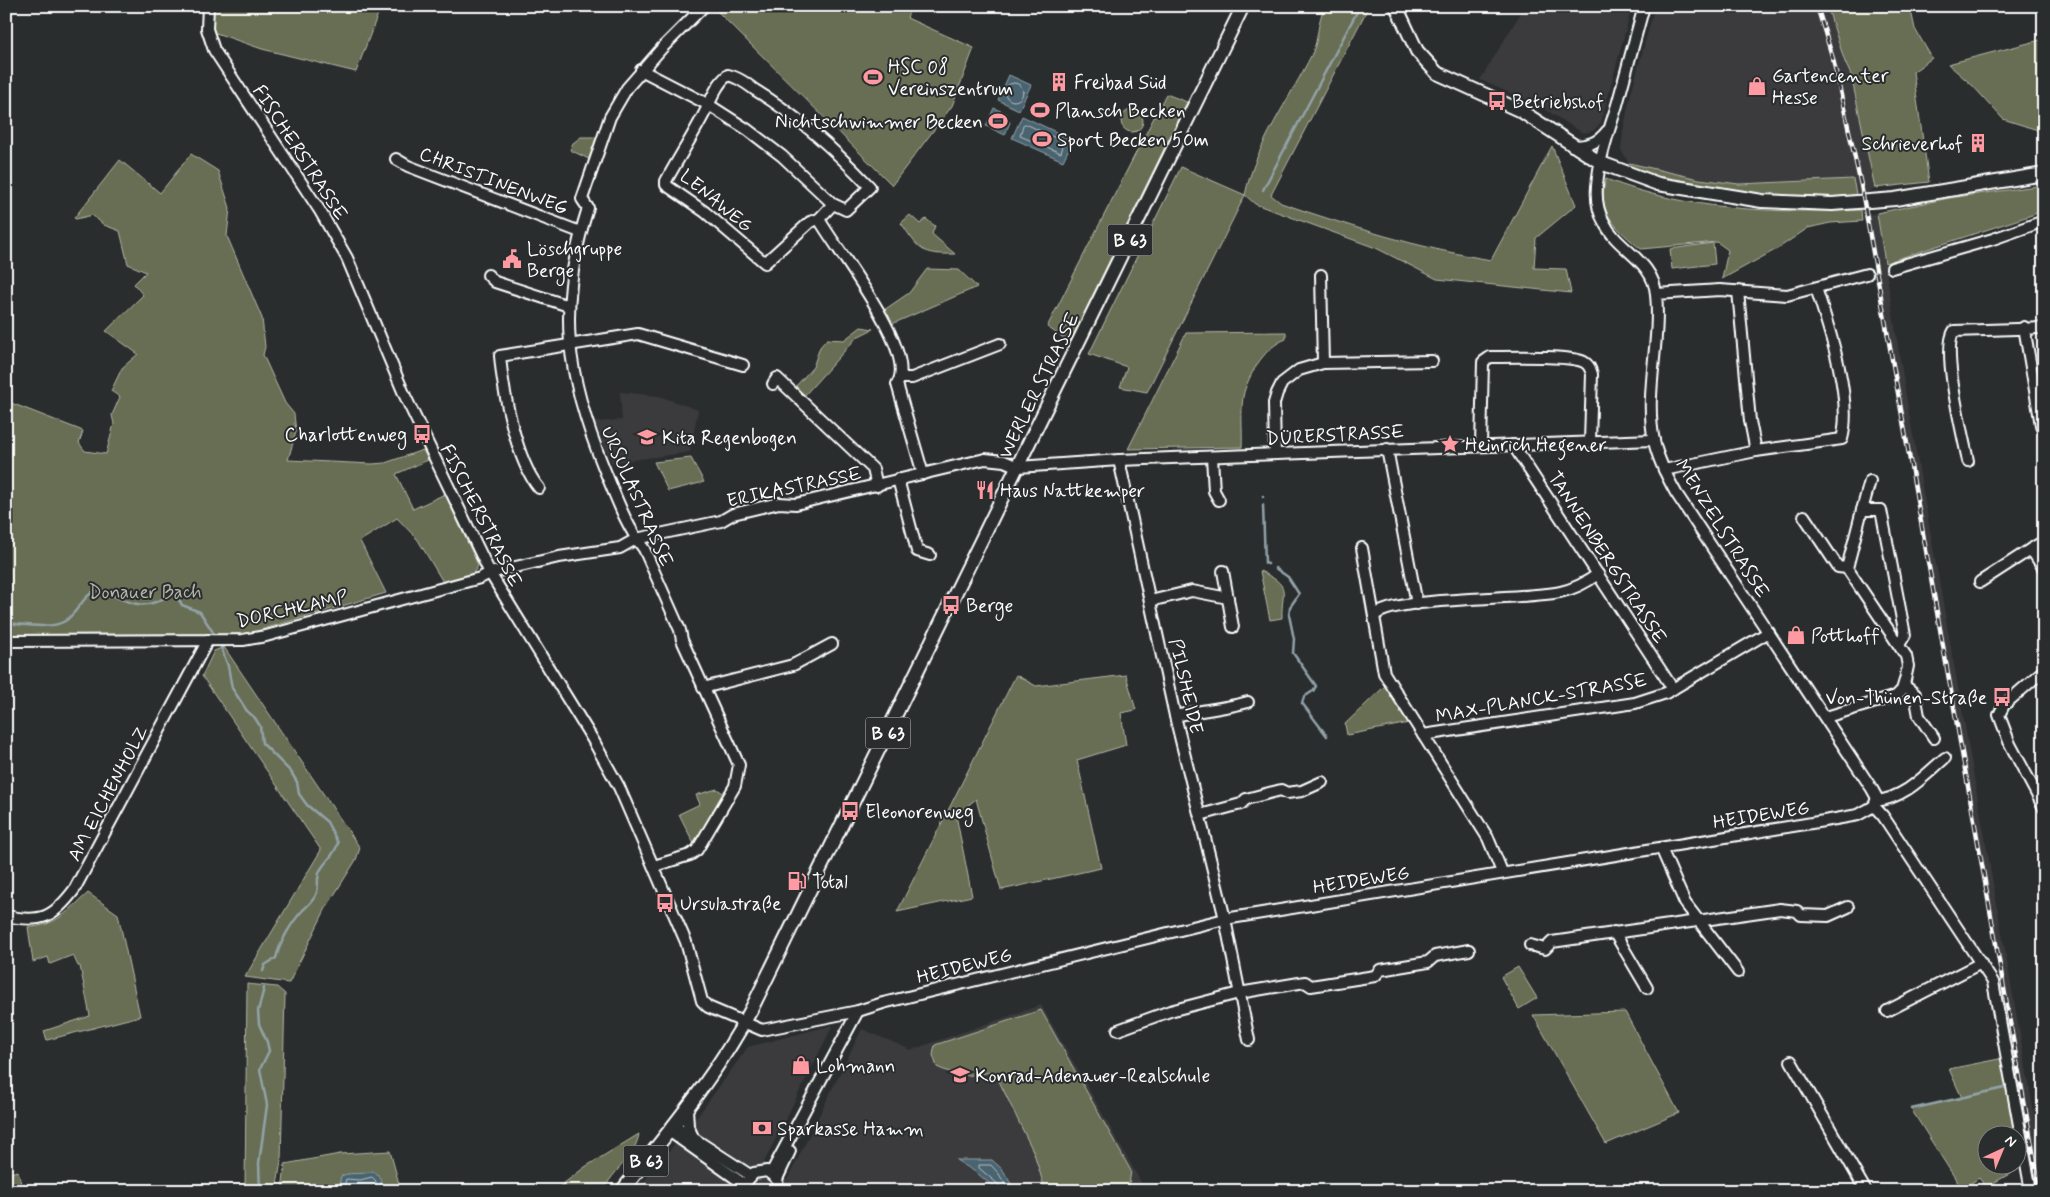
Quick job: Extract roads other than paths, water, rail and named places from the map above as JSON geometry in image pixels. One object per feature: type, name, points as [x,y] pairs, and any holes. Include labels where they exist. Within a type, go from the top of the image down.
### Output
[{"type":"main road","name":"WERLER STRASSE","points":[[622,1191],[687,1108],[724,1057],[744,1024],[1243,6]]},
{"type":"main road","points":[[1396,6],[1417,51],[1437,73],[1547,126],[1572,146],[1601,163],[1622,173],[1658,184],[1732,198],[1789,204],[1877,202],[2044,174]]},
{"type":"street","name":"FISCHERSTRASSE","points":[[208,6],[206,29],[210,43],[344,252],[360,284],[405,396],[490,574],[593,740],[619,787],[686,942],[702,1001],[708,1007],[744,1024]]},
{"type":"street","name":"URSULASTRASSE","points":[[654,866],[690,855],[698,850],[738,780],[740,772],[738,758],[703,688],[648,558],[636,539],[593,443],[574,378],[569,345],[569,306],[580,232],[588,208],[582,199],[610,117],[641,70],[704,6]]},
{"type":"street","name":"MENZELSTRASSE","points":[[1644,6],[1610,128],[1597,184],[1600,212],[1610,233],[1650,273],[1656,294],[1651,411],[1654,440],[1664,470],[1676,493],[1826,717],[1872,789],[1875,804],[1993,982],[2032,1191]]},
{"type":"street","points":[[641,70],[709,105],[782,156],[833,204]]},
{"type":"street","name":"LENAWEG","points":[[728,75],[734,76],[791,114],[844,160],[870,188],[846,210],[833,204],[819,219],[810,222],[765,263],[705,212],[666,186],[666,181],[709,105],[722,79],[728,75]]},
{"type":"street","points":[[1572,146],[1591,144],[1598,141],[1610,128]]},
{"type":"street","name":"CHRISTINENWEG","points":[[396,159],[408,166],[580,232]]},
{"type":"street","points":[[819,219],[864,284],[878,308],[899,358],[902,378],[897,384],[923,474]]},
{"type":"street","points":[[1892,268],[1994,239],[2044,221]]},
{"type":"street","points":[[1656,294],[1720,290],[1787,295],[1867,274]]},
{"type":"street","points":[[488,275],[495,282],[569,306]]},
{"type":"street","points":[[1321,275],[1323,364]]},
{"type":"street","points":[[1664,470],[1756,451],[1842,439],[1844,403],[1831,333],[1816,288]]},
{"type":"street","points":[[1738,291],[1750,421],[1756,451]]},
{"type":"street","points":[[2024,327],[2040,426],[2044,431]]},
{"type":"street","points":[[1968,461],[1954,386],[1949,338],[1954,331],[2024,327],[2044,328]]},
{"type":"street","points":[[539,488],[531,479],[513,429],[501,374],[500,356],[638,334],[743,365]]},
{"type":"street","points":[[902,378],[912,378],[1000,344]]},
{"type":"street","points":[[1481,446],[1483,362],[1490,357],[1582,361],[1589,366],[1592,374],[1590,442]]},
{"type":"street","points":[[1275,454],[1274,403],[1282,383],[1298,370],[1323,364],[1432,361]]},
{"type":"street","points":[[773,384],[777,378],[873,469],[878,486]]},
{"type":"street","name":"DÜRERSTRASSE","points":[[1018,467],[1119,460],[1654,440]]},
{"type":"street","name":"TANNENBERGSTRASSE","points":[[1513,445],[1673,689]]},
{"type":"street","points":[[1387,449],[1417,604]]},
{"type":"street","points":[[1212,457],[1214,491],[1219,500]]},
{"type":"street","name":"ERIKASTRASSE","points":[[490,574],[559,557],[620,548],[636,539],[721,521],[733,514],[779,503],[796,504],[985,459],[1004,461],[1018,467]]},
{"type":"street","name":"PILSHEIDE","points":[[1119,460],[1175,716],[1225,919],[1249,1040]]},
{"type":"street","points":[[898,479],[917,551],[930,555]]},
{"type":"street","points":[[1826,717],[1891,698],[1899,693],[1904,685],[1908,660],[1855,583],[1847,568],[1870,481]]},
{"type":"street","points":[[1862,510],[1881,510],[1885,524],[1905,635],[1899,645]]},
{"type":"street","points":[[1804,516],[1838,567],[1847,568]]},
{"type":"street","points":[[1980,582],[2044,541]]},
{"type":"street","points":[[1362,548],[1384,673],[1488,838],[1502,872]]},
{"type":"street","points":[[2031,549],[2044,569]]},
{"type":"street","points":[[1224,571],[1233,627]]},
{"type":"street","name":"DORCHKAMP","points":[[6,641],[244,640],[266,636],[471,581],[490,574]]},
{"type":"street","points":[[1374,616],[1386,608],[1417,604],[1557,593],[1584,584],[1598,574]]},
{"type":"street","points":[[1150,601],[1192,591],[1228,598]]},
{"type":"street","name":"MAX-PLANCK-STRASSE","points":[[1423,735],[1635,703],[1673,689],[1768,632]]},
{"type":"street","name":"AM EICHENHOLZ","points":[[6,916],[26,920],[42,919],[61,906],[74,890],[215,640]]},
{"type":"street","points":[[703,688],[793,665],[832,644]]},
{"type":"street","points":[[2044,670],[2004,705],[1999,715],[2010,744],[2044,808]]},
{"type":"street","points":[[1904,685],[1915,694],[1920,716],[1934,738]]},
{"type":"street","points":[[1175,716],[1210,708],[1218,710],[1248,702]]},
{"type":"street","name":"HEIDEWEG","points":[[744,1024],[762,1030],[771,1030],[858,1011],[882,1002],[1225,919],[1852,816],[1867,812],[1875,804],[1903,794],[1945,758]]},
{"type":"street","points":[[1200,815],[1242,804],[1246,799],[1281,790],[1287,794],[1302,791],[1322,782]]},
{"type":"street","points":[[1661,848],[1685,903],[1738,972]]},
{"type":"street","points":[[1530,945],[1546,949],[1552,942],[1780,909],[1797,911],[1801,915],[1828,916],[1848,907]]},
{"type":"street","points":[[1614,932],[1647,988]]},
{"type":"street","points":[[1118,1030],[1170,1011],[1239,993],[1305,982],[1311,986],[1375,976],[1380,970],[1428,962],[1435,956],[1469,950]]},
{"type":"street","points":[[1887,1011],[1980,963]]},
{"type":"street","points":[[778,1191],[774,1176],[805,1105],[811,1100],[858,1011]]},
{"type":"street","points":[[1791,1061],[1866,1191]]},
{"type":"street","points":[[687,1108],[688,1126],[693,1137]]},
{"type":"street","points":[[671,1128],[693,1137],[750,1175]]},
{"type":"street","points":[[671,1128],[745,1188],[750,1175]]},
{"type":"street","points":[[750,1175],[763,1171],[774,1176]]},
{"type":"water","points":[[1009,75],[1031,85],[1019,110],[998,100]]},
{"type":"water","name":"Nichtschwimmer Becken","points":[[994,108],[1007,114],[1004,119],[1010,122],[1005,135],[986,126]]},
{"type":"water","name":"Sport Becken 50m","points":[[1022,116],[1073,140],[1063,161],[1012,138]]},
{"type":"water","points":[[956,1160],[992,1160],[1003,1170],[1015,1191],[998,1191],[977,1173]]},
{"type":"water","points":[[372,1171],[380,1179],[379,1191],[338,1190],[341,1176]]},
{"type":"waterway","points":[[1263,190],[1360,6]]},
{"type":"waterway","points":[[1263,505],[1265,563],[1268,564]]},
{"type":"waterway","points":[[1275,568],[1288,577],[1299,594],[1290,607],[1289,615],[1294,639],[1293,653],[1316,686],[1313,691],[1304,697],[1302,703],[1327,736]]},
{"type":"waterway","name":"Donauer Bach","points":[[6,623],[36,626],[59,624],[69,618],[88,596],[98,589],[135,604],[143,605],[161,600],[172,593],[176,595],[182,605],[200,612],[216,637]]},
{"type":"waterway","name":"Donauer Bach","points":[[219,642],[228,666],[232,688],[247,711],[260,726],[262,743],[291,772],[297,782],[299,794],[307,805],[327,822],[338,843],[335,851],[319,872],[315,897],[294,921],[283,939],[276,958],[265,965],[263,971]]},
{"type":"waterway","name":"Donauer Bach","points":[[260,1191],[259,1163],[267,1105],[260,1069],[269,1051],[259,1024],[258,1011],[264,988]]},
{"type":"waterway","points":[[1911,1109],[2009,1087]]},
{"type":"railway","points":[[1817,6],[1833,59],[1861,185],[2040,1191]]},
{"type":"place","name":"HSC 08 Vereinszentrum","points":[[873,77]]},
{"type":"place","name":"Freibad Süd","points":[[1059,82]]},
{"type":"place","name":"Gartencenter Hesse","points":[[1757,86]]},
{"type":"place","name":"Betriebshof","points":[[1497,101]]},
{"type":"place","name":"Plansch Becken","points":[[1040,110]]},
{"type":"place","name":"Nichtschwimmer Becken","points":[[998,121]]},
{"type":"place","name":"Sport Becken 50m","points":[[1042,139]]},
{"type":"place","name":"Schrieverhof","points":[[1978,143]]},
{"type":"place","name":"Löschgruppe Berge","points":[[512,259]]},
{"type":"place","name":"Charlottenweg","points":[[422,434]]},
{"type":"place","name":"Kita Regenbogen","points":[[647,437]]},
{"type":"place","name":"Heinrich Hegener","points":[[1450,444]]},
{"type":"place","name":"Haus Nattkemper","points":[[985,490]]},
{"type":"place","name":"Berge","points":[[951,605]]},
{"type":"place","name":"Potthoff","points":[[1796,635]]},
{"type":"place","name":"Von-Thünen-Straße","points":[[2002,697]]},
{"type":"place","name":"Eleonorenweg","points":[[850,811]]},
{"type":"place","name":"Total","points":[[797,881]]},
{"type":"place","name":"Ursulastraße","points":[[665,903]]},
{"type":"place","name":"Lohmann","points":[[801,1065]]},
{"type":"place","name":"Konrad-Adenauer-Realschule","points":[[960,1075]]},
{"type":"place","name":"Sparkasse Hamm","points":[[762,1128]]}]
